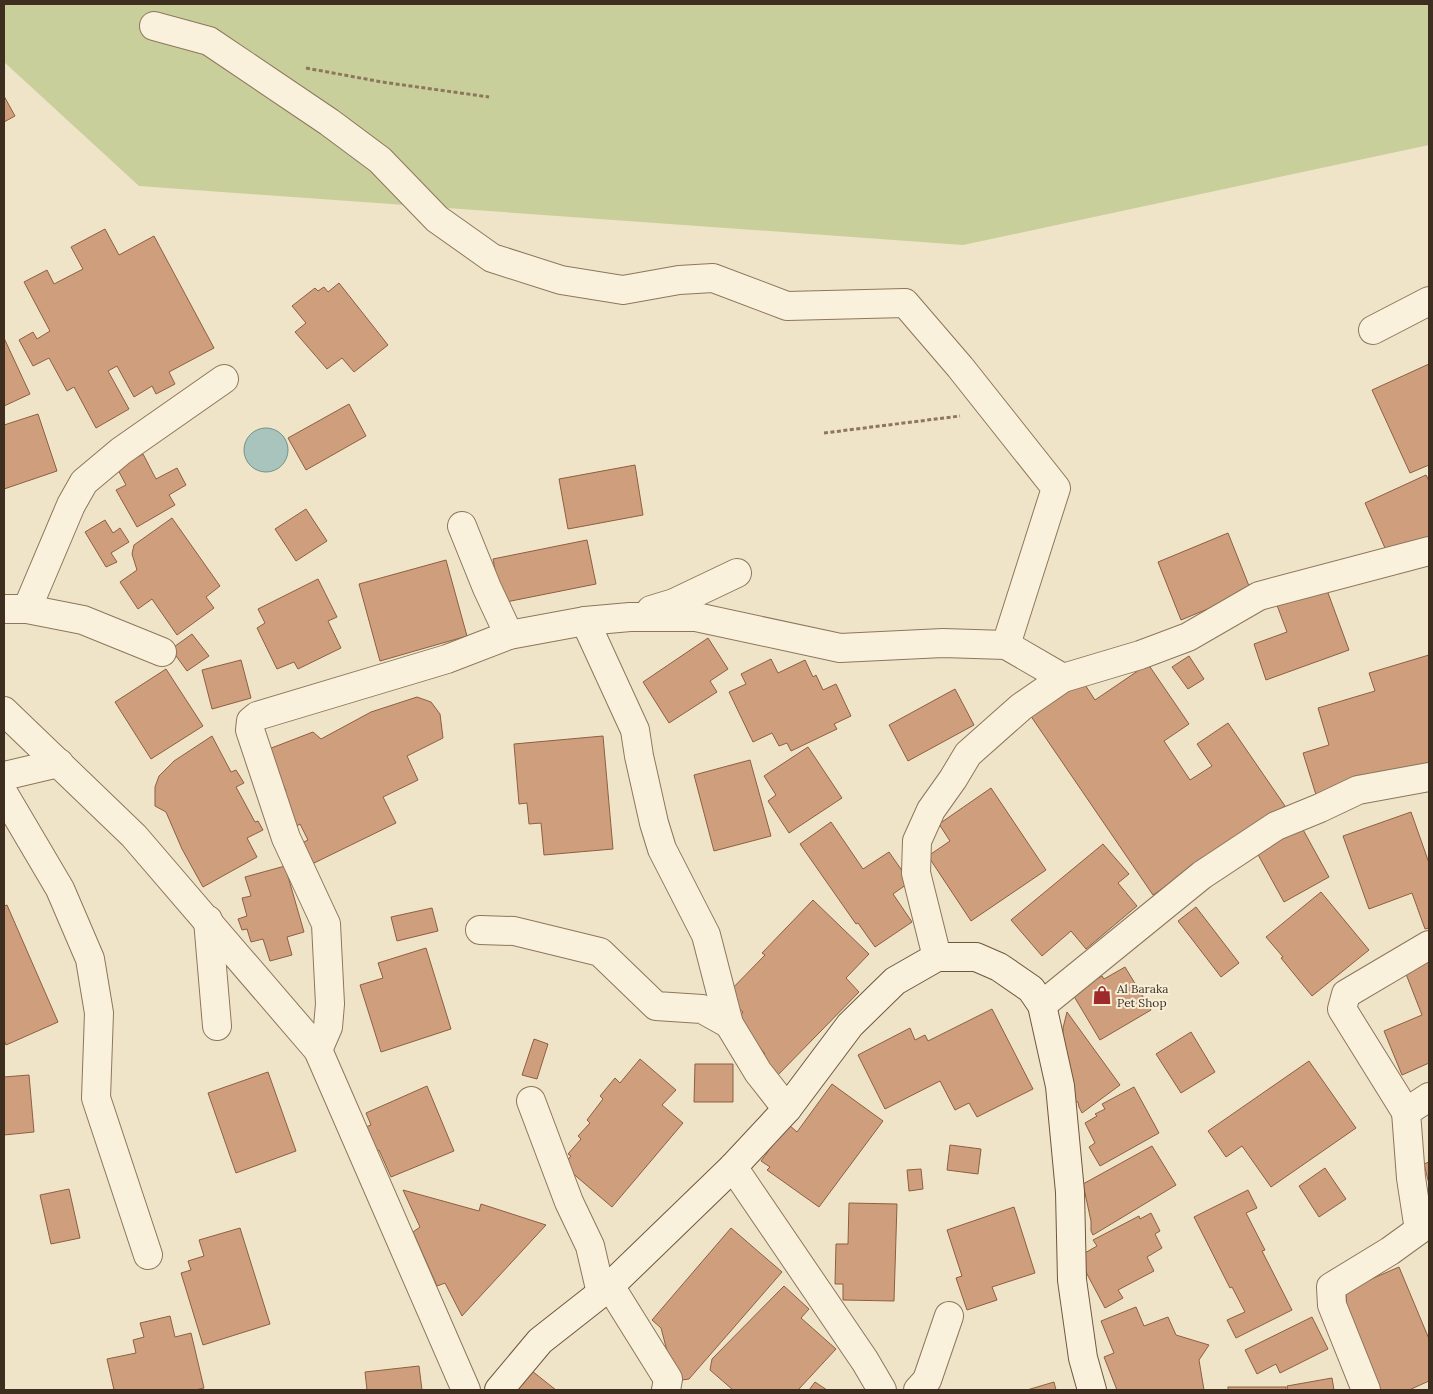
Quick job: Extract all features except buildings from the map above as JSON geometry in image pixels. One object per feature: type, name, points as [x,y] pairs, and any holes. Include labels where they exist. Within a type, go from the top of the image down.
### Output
[{"type":"street","points":[[154,26],[209,41],[329,122],[380,160],[436,219],[492,258],[562,280],[623,290],[679,280],[713,278],[787,306],[906,303],[960,367],[1056,488],[1006,645]]},
{"type":"street","points":[[1372,330],[1429,301]]},
{"type":"street","points":[[162,652],[83,620],[15,609],[84,482],[121,451],[224,379]]},
{"type":"street","points":[[462,526],[487,588],[509,635]]},
{"type":"street","points":[[937,957],[916,873],[917,842],[931,810],[968,754],[1021,707],[1063,678],[1140,655],[1188,637],[1259,596],[1429,551]]},
{"type":"street","points":[[630,617],[674,603],[736,572]]},
{"type":"street","points":[[318,1050],[328,1027],[330,1004],[326,924],[286,838],[250,730],[251,721],[257,716],[447,659],[509,635],[585,621],[630,617],[696,617],[840,648],[943,643],[1006,645],[1063,678]]},
{"type":"street","points":[[585,621],[635,730],[654,823],[662,849],[706,935],[729,1024],[758,1072],[787,1109]]},
{"type":"street","points":[[4,711],[134,836],[318,1050],[466,1390]]},
{"type":"street","points":[[4,776],[60,763]]},
{"type":"street","points":[[1042,1005],[1202,875],[1276,826],[1358,790],[1429,777]]},
{"type":"street","points":[[4,794],[60,889],[90,959],[99,1013],[96,1098],[148,1256]]},
{"type":"street","points":[[208,920],[217,1026]]},
{"type":"street","points":[[480,930],[514,931],[600,952],[656,1006],[702,1009],[729,1024]]},
{"type":"street","points":[[1366,1390],[1332,1305],[1331,1287],[1390,1251],[1419,1230],[1411,1178],[1406,1112],[1342,1009],[1346,994],[1429,945]]},
{"type":"street","points":[[499,1390],[540,1341],[605,1290],[733,1167],[787,1109],[850,1025],[895,981],[937,957],[976,957],[999,967],[1031,990],[1042,1005],[1060,1086],[1070,1192],[1072,1280],[1083,1358],[1092,1390]]},
{"type":"street","points":[[1406,1112],[1429,1096]]},
{"type":"street","points":[[531,1101],[569,1202],[590,1246],[605,1290],[668,1379],[666,1390]]},
{"type":"street","points":[[733,1167],[865,1361],[882,1390]]},
{"type":"street","points":[[918,1390],[927,1380],[949,1316]]},
{"type":"path","points":[[298,66],[382,82],[488,97]]},
{"type":"path","points":[[824,433],[996,412]]},
{"type":"green space","points":[[4,4],[1429,4],[1429,145],[963,245],[139,186],[4,62]]},
{"type":"water","points":[[262,428],[270,428],[282,434],[288,450],[282,466],[270,472],[262,472],[250,466],[244,454],[244,446],[250,434]]},
{"type":"place","name":"Al Baraka Pet Shop","points":[[1102,995]]}]
